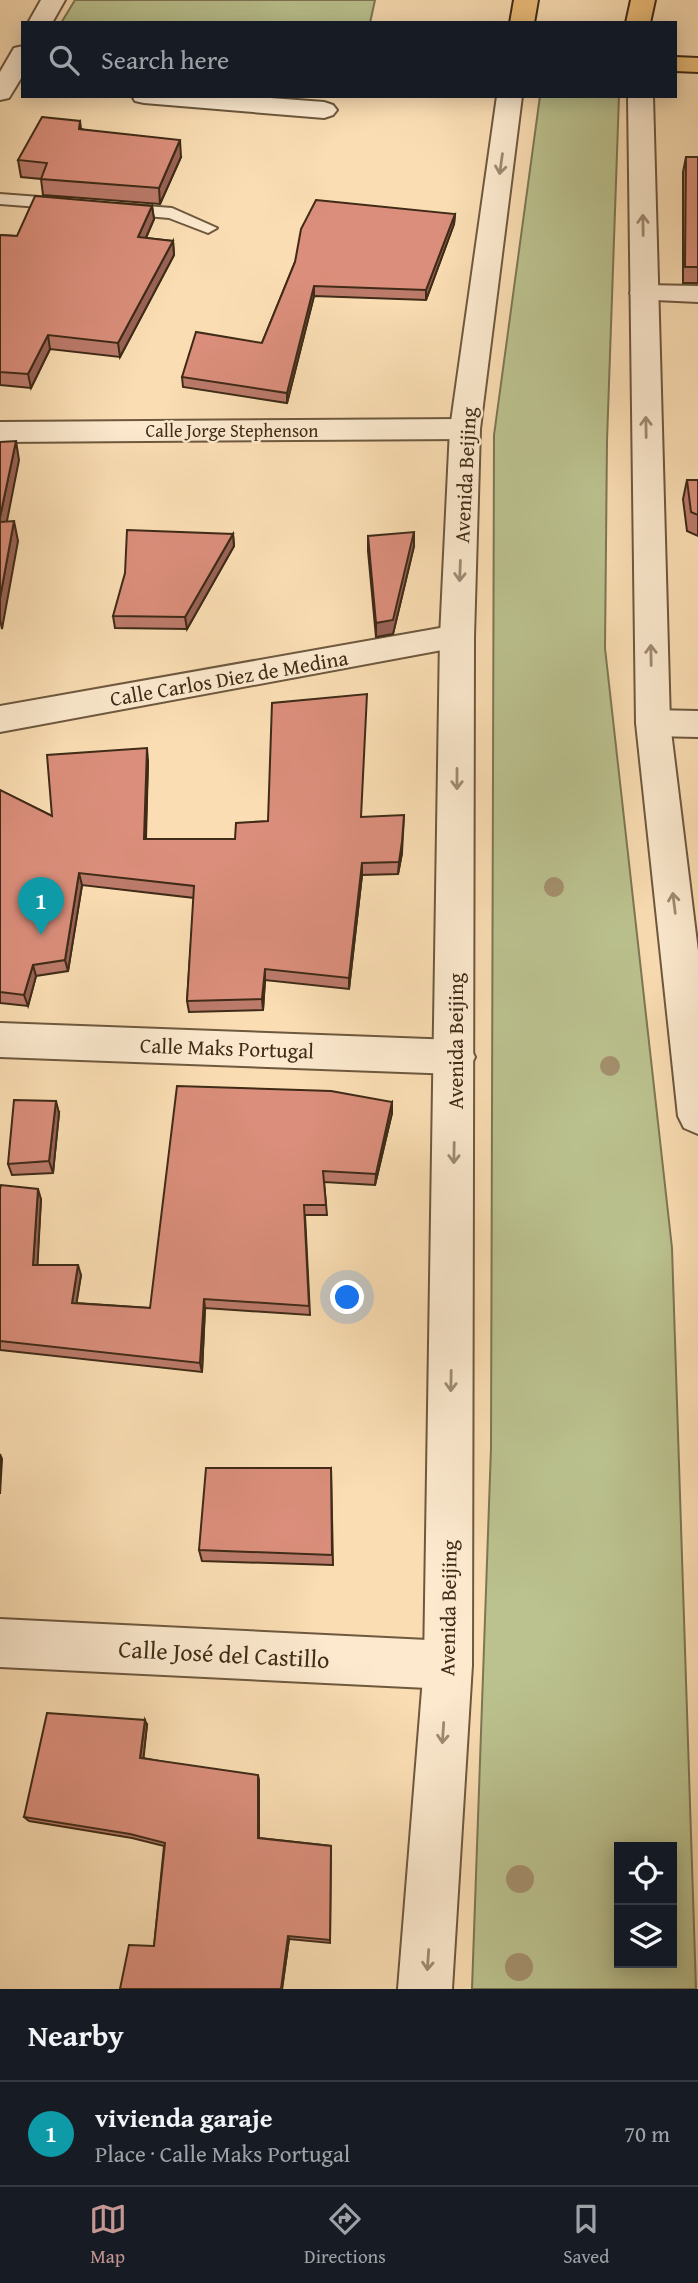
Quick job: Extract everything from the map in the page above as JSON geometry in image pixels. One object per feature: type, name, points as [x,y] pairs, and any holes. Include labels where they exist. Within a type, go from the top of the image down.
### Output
[{"type":"main road","points":[[522,21],[526,0]]},
{"type":"main road","points":[[638,21],[643,0]]},
{"type":"main road","points":[[677,48],[698,49]]},
{"type":"main road","points":[[677,64],[698,65]]},
{"type":"street","points":[[41,21],[53,0]]},
{"type":"street","points":[[9,89],[21,58]]},
{"type":"street","points":[[170,98],[324,110]]},
{"type":"street","name":"Avenida Beijing","points":[[425,1989],[448,1665],[457,637],[464,429],[510,98]]},
{"type":"street","points":[[640,98],[653,723],[698,1116]]},
{"type":"street","points":[[644,293],[698,294]]},
{"type":"street","name":"Calle Jorge Stephenson","points":[[0,432],[464,429]]},
{"type":"street","name":"Calle Carlos Diez de Medina","points":[[0,719],[457,637]]},
{"type":"street","points":[[653,723],[698,724]]},
{"type":"street","name":"Calle Maks Portugal","points":[[0,1040],[455,1057]]},
{"type":"street","name":"Calle José del Castillo","points":[[0,1643],[448,1665]]},
{"type":"lane","points":[[0,199],[80,205]]},
{"type":"lane","points":[[106,208],[172,213],[208,228]]},
{"type":"green space","points":[[75,0],[375,0],[370,21],[62,21]]},
{"type":"green space","points":[[540,98],[619,98],[607,441],[605,648],[672,1248],[696,1989],[472,1989],[491,1448],[494,435]]},
{"type":"building","points":[[42,117],[80,121],[79,129],[180,140],[159,188],[41,179],[47,163],[18,160]]},
{"type":"building","points":[[686,157],[698,157],[698,267],[685,267]]},
{"type":"building","points":[[35,196],[152,206],[138,237],[173,241],[118,343],[48,335],[28,374],[0,372],[0,235],[17,236]]},
{"type":"building","points":[[316,200],[455,214],[426,290],[314,286],[287,393],[182,377],[196,332],[262,343],[295,262],[301,229]]},
{"type":"building","points":[[16,441],[0,517],[0,442]]},
{"type":"building","points":[[687,480],[698,480],[698,515],[691,512]]},
{"type":"building","points":[[14,521],[0,598],[0,522]]},
{"type":"building","points":[[127,530],[233,534],[185,617],[113,616],[125,573]]},
{"type":"building","points":[[414,532],[393,620],[376,623],[368,536]]},
{"type":"building","points":[[367,694],[361,817],[404,815],[399,862],[362,863],[349,978],[265,969],[262,999],[187,1001],[194,886],[79,873],[65,960],[33,965],[24,995],[0,992],[0,790],[52,816],[47,755],[147,748],[144,839],[235,839],[236,823],[268,821],[272,703]]},
{"type":"building","points":[[177,1086],[331,1091],[392,1102],[376,1174],[323,1171],[326,1205],[304,1205],[309,1306],[204,1299],[200,1363],[0,1341],[1,1185],[38,1189],[33,1265],[78,1265],[72,1303],[150,1308]]},
{"type":"building","points":[[14,1100],[56,1101],[49,1161],[8,1164]]},
{"type":"building","points":[[206,1468],[331,1468],[332,1555],[199,1550]]},
{"type":"building","points":[[47,1713],[145,1720],[140,1758],[258,1775],[258,1838],[331,1846],[330,1940],[288,1936],[281,1989],[120,1989],[129,1945],[154,1946],[165,1843],[130,1834],[24,1817]]},
{"type":"place","name":"vivienda garaje","points":[[41,935]]}]
